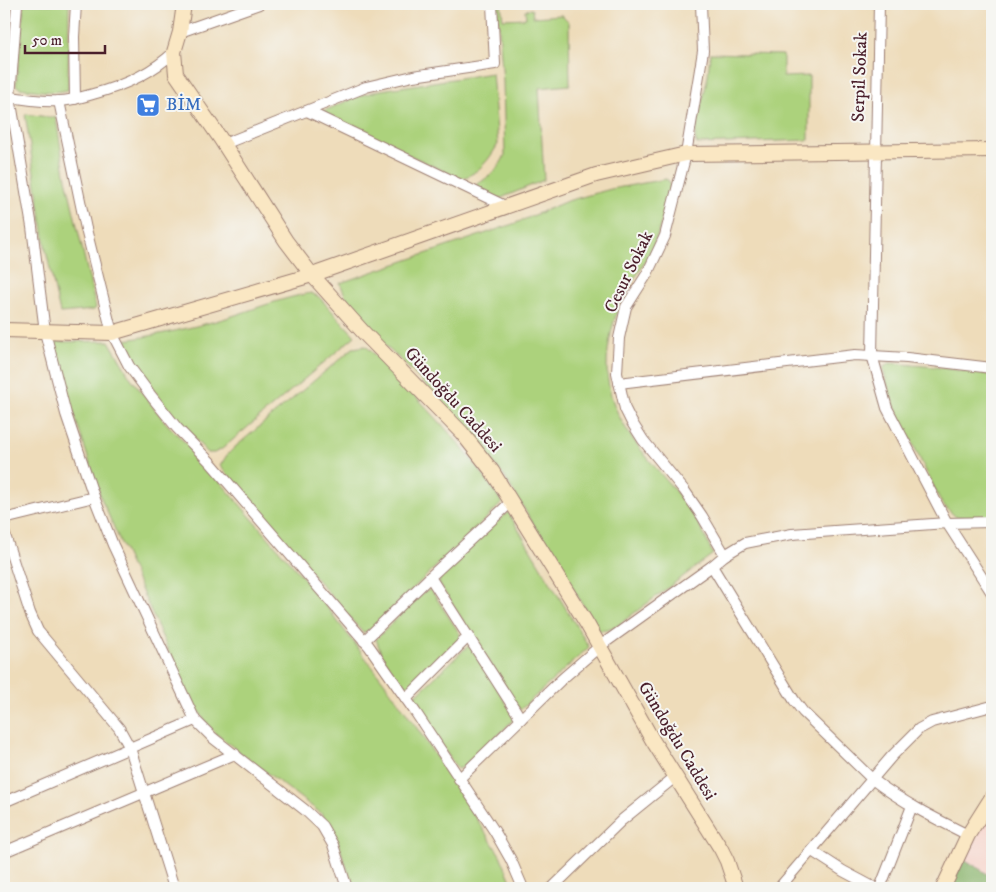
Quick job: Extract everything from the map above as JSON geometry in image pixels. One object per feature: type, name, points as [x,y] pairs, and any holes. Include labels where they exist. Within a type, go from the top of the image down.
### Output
[{"type":"street","points":[[17,4],[7,96],[32,227],[46,332],[66,414],[94,497],[113,545],[195,720],[214,738],[305,810],[322,826],[333,845],[347,888]]},
{"type":"street","points":[[75,99],[74,37],[76,4]]},
{"type":"street","name":"Gündoğdu Caddesi","points":[[184,4],[180,32],[174,52],[176,74],[224,144],[286,241],[312,275],[364,333],[462,433],[492,471],[600,646],[675,777],[721,849],[736,888]]},
{"type":"street","points":[[180,32],[259,4]]},
{"type":"street","points":[[224,144],[375,85],[413,76],[495,64],[492,4]]},
{"type":"street","name":"Cesur Sokak","points":[[701,4],[702,51],[686,154],[665,236],[647,274],[626,307],[619,338],[617,373],[625,408],[643,440],[684,490],[702,516],[724,555]]},
{"type":"street","name":"Serpil Sokak","points":[[878,4],[872,355],[887,408],[946,523],[992,593]]},
{"type":"street","points":[[7,96],[60,101],[75,99],[112,89],[141,77],[164,62],[174,52]]},
{"type":"street","points":[[60,101],[86,229],[112,333],[129,366],[152,398],[274,535],[364,641],[406,698],[495,832],[511,860],[523,888]]},
{"type":"street","points":[[307,111],[507,207]]},
{"type":"street","points":[[4,330],[112,333],[312,275],[596,175],[686,154],[992,150]]},
{"type":"street","points":[[619,383],[855,355],[950,362],[992,368]]},
{"type":"street","points":[[4,519],[94,497]]},
{"type":"street","points":[[364,641],[511,502]]},
{"type":"street","points":[[460,779],[562,680],[600,646],[712,566],[724,555],[746,544],[792,534],[946,523],[992,522]]},
{"type":"street","points":[[4,532],[38,632],[119,728],[130,748],[174,888]]},
{"type":"street","points":[[712,566],[794,700],[813,722],[872,779],[898,799],[968,835]]},
{"type":"street","points":[[430,577],[521,719]]},
{"type":"street","points":[[406,698],[469,636]]},
{"type":"street","points":[[779,888],[905,742],[925,725],[992,706]]},
{"type":"street","points":[[4,802],[195,720]]},
{"type":"street","points":[[4,852],[235,754]]},
{"type":"street","points":[[552,888],[622,820],[675,777]]},
{"type":"street","points":[[943,888],[968,835],[992,797]]},
{"type":"street","points":[[880,888],[912,806]]},
{"type":"street","points":[[812,851],[843,871],[875,888]]},
{"type":"shaded area","points":[[992,810],[992,888],[964,859]]},
{"type":"green space","points":[[24,4],[69,4],[68,90],[44,91],[19,88],[16,85]]},
{"type":"green space","points":[[497,4],[501,4],[503,19],[526,18],[525,10],[532,9],[533,17],[562,15],[569,22],[570,85],[539,88],[544,180],[499,199],[478,189],[476,185],[493,172],[505,155],[503,82]]},
{"type":"green space","points":[[710,53],[783,55],[783,77],[809,76],[809,140],[697,144],[695,139],[696,130],[708,76]]},
{"type":"green space","points":[[492,73],[498,144],[483,165],[461,179],[330,118],[324,111],[356,97],[381,90]]},
{"type":"green space","points":[[25,114],[56,118],[65,174],[96,308],[94,310],[60,313],[46,251]]},
{"type":"green space","points":[[666,179],[669,181],[670,187],[657,237],[650,253],[624,296],[614,321],[608,349],[607,369],[609,387],[623,424],[687,506],[713,554],[617,626],[599,631],[504,476],[459,420],[403,362],[370,332],[345,295],[340,283],[516,223],[567,201],[611,189]]},
{"type":"green space","points":[[311,293],[319,297],[355,336],[222,449],[214,453],[208,453],[162,401],[143,374],[126,344],[125,340],[162,334],[223,319],[278,301]]},
{"type":"green space","points":[[109,341],[130,377],[165,422],[197,455],[313,589],[387,686],[419,731],[500,855],[514,888],[354,888],[335,834],[322,814],[215,733],[205,721],[186,691],[101,498],[66,389],[55,342]]},
{"type":"green space","points":[[366,346],[456,440],[488,481],[502,503],[371,629],[363,633],[220,466],[235,447],[353,348]]},
{"type":"green space","points":[[890,363],[992,375],[992,517],[956,517],[942,504],[892,401],[883,369]]},
{"type":"green space","points":[[508,512],[589,647],[520,710],[439,583],[440,575]]},
{"type":"green space","points":[[431,590],[460,634],[460,639],[424,675],[409,685],[403,686],[382,656],[376,639],[422,594]]},
{"type":"green space","points":[[468,646],[513,714],[514,719],[467,766],[457,769],[413,698]]},
{"type":"green space","points":[[964,859],[992,877],[992,888],[950,888]]},
{"type":"place","name":"BİM","points":[[148,105]]}]
